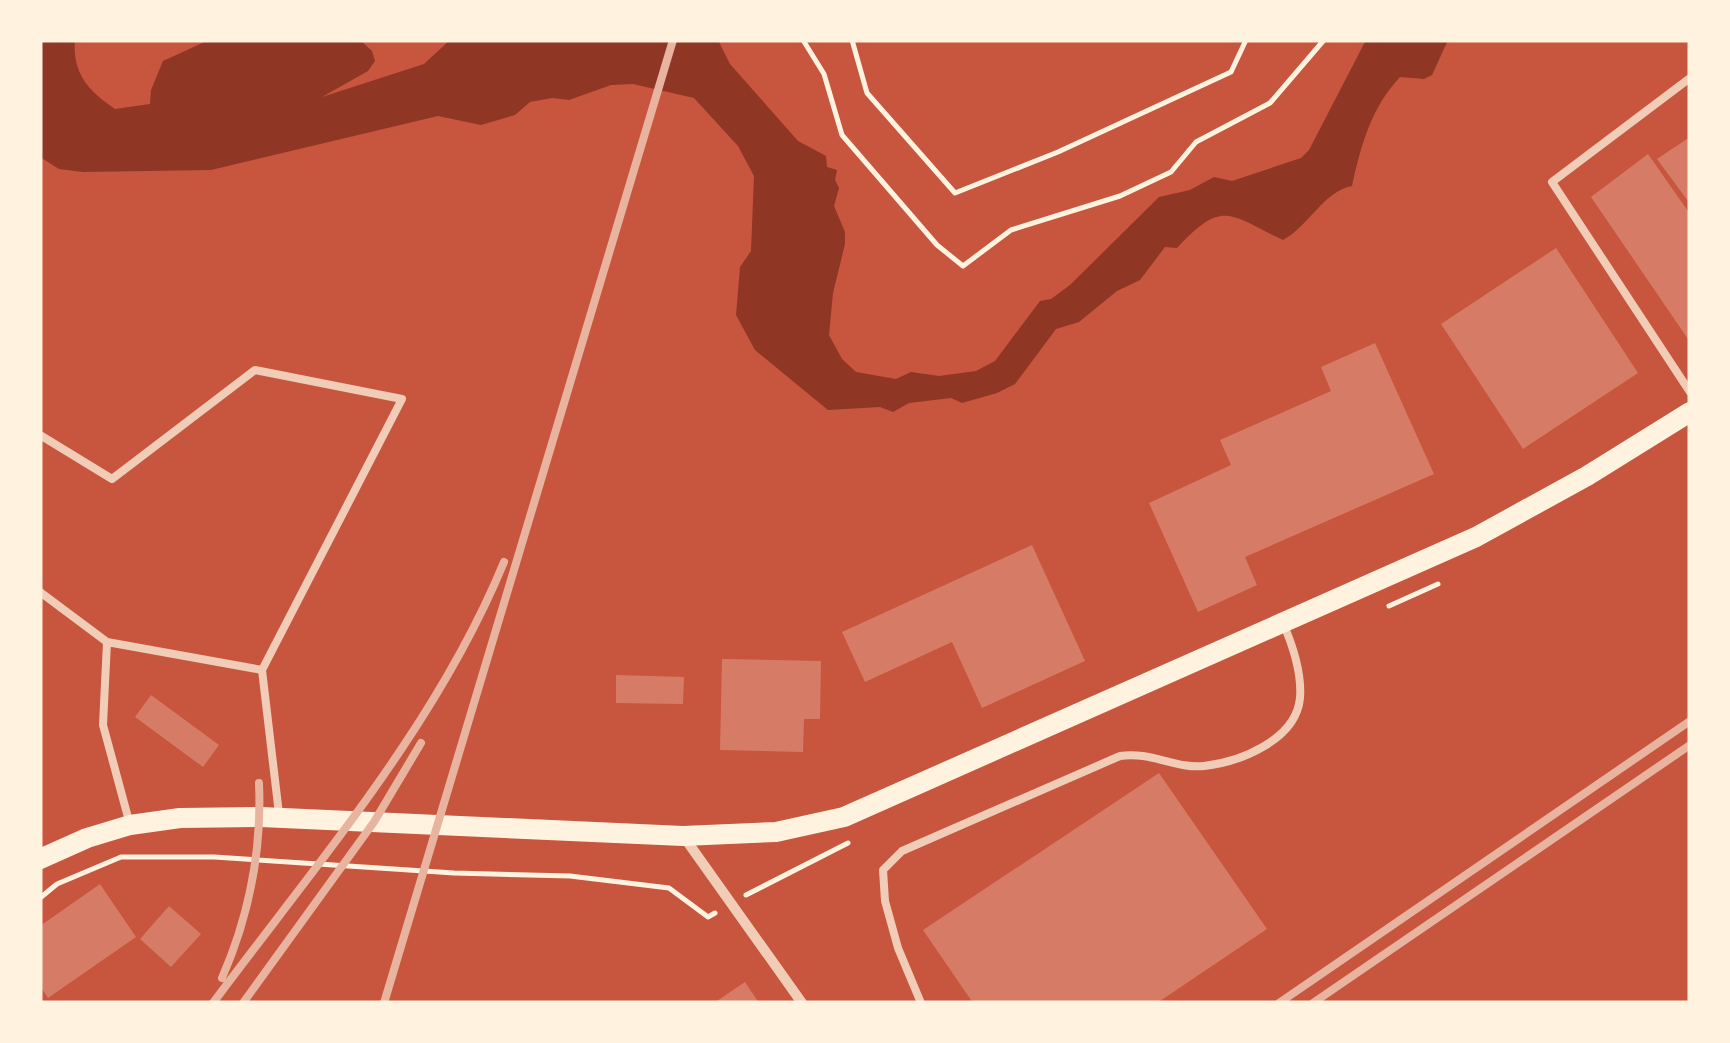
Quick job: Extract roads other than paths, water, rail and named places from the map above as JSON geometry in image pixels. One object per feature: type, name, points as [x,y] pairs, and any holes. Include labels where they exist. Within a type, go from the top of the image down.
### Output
[{"type":"main road","points":[[40,859],[87,838],[130,825],[180,818],[280,818],[683,836],[776,832],[844,817],[1476,537],[1587,476],[1690,412]]},
{"type":"street","points":[[683,836],[802,1003]]},
{"type":"lane","points":[[1690,78],[1552,182],[1690,392]]},
{"type":"lane","points":[[40,434],[112,479],[255,370],[402,400],[262,670],[280,818]]},
{"type":"lane","points":[[40,592],[107,642],[262,670]]},
{"type":"lane","points":[[922,1003],[898,948],[885,902],[883,870],[902,851],[1120,756],[1138,753],[1202,767],[1258,751],[1287,728],[1300,701],[1296,655],[1283,623]]},
{"type":"lane","points":[[107,642],[103,725],[130,825]]},
{"type":"railway","points":[[384,1003],[673,40]]},
{"type":"railway","points":[[213,1003],[410,736],[477,622],[504,562]]},
{"type":"railway","points":[[1279,1003],[1690,721]]},
{"type":"railway","points":[[243,1003],[374,822],[421,743]]},
{"type":"railway","points":[[1313,1003],[1690,745]]},
{"type":"railway","points":[[222,978],[240,931],[252,883],[259,783]]}]
